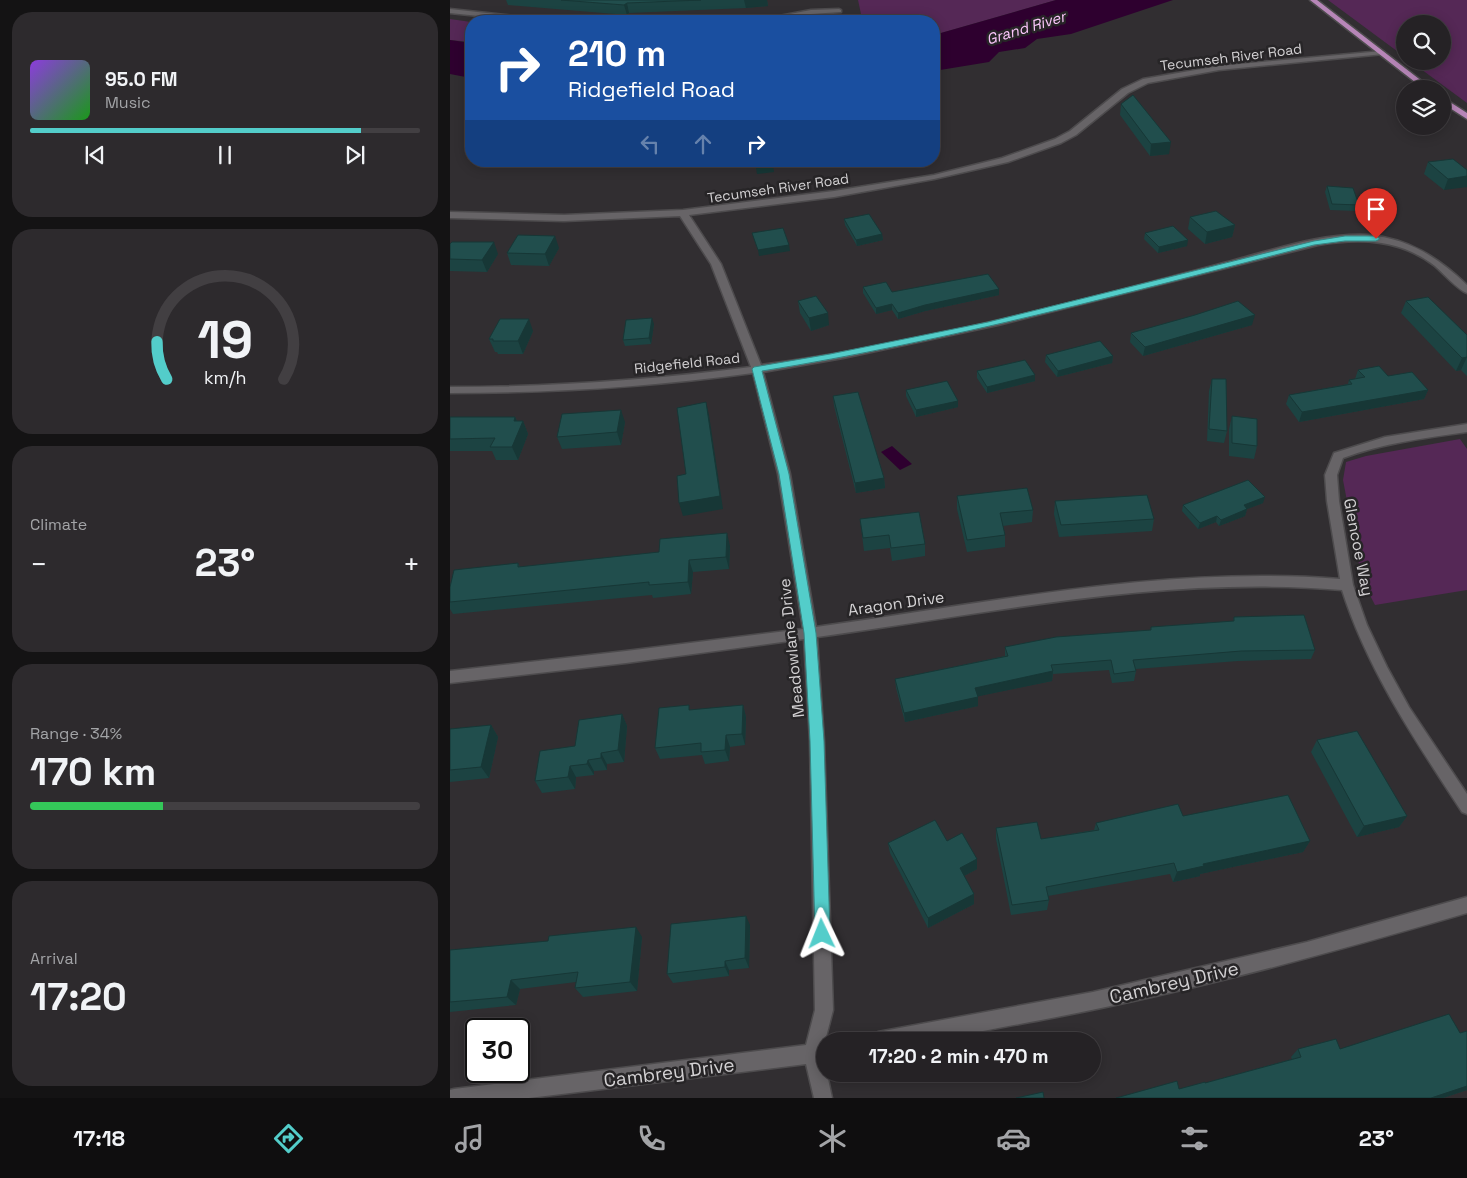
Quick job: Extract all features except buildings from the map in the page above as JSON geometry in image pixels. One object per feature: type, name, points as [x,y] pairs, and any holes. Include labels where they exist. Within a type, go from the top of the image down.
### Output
[{"type":"main road","points":[[1313,0],[1417,80]]},
{"type":"main road","points":[[1451,105],[1467,117]]},
{"type":"street","points":[[450,11],[487,15]]},
{"type":"street","points":[[793,15],[840,11]]},
{"type":"street","name":"Tecumseh River Road","points":[[450,215],[564,218],[683,213],[834,194],[934,177],[1005,160],[1058,141],[1073,132],[1125,91],[1152,79],[1246,65],[1382,53]]},
{"type":"street","name":"Meadowlane Drive","points":[[683,213],[716,264],[757,369],[784,474],[810,633],[817,741],[824,1010],[821,1032]]},
{"type":"street","name":"Ridgefield Road","points":[[450,390],[574,387],[658,381],[757,369],[830,357],[960,331],[1085,302],[1284,250],[1345,238],[1387,240],[1424,253],[1467,290]]},
{"type":"street","name":"Glencoe Way","points":[[1467,428],[1412,436],[1350,451],[1338,456],[1331,475],[1333,501],[1347,585],[1360,625],[1381,670],[1404,711],[1467,807]]},
{"type":"street","name":"Aragon Drive","points":[[450,677],[547,667],[810,633],[1136,586],[1213,581],[1309,582],[1347,585]]},
{"type":"street","name":"Cambrey Drive","points":[[926,1032],[1093,1001],[1307,950],[1467,905]]},
{"type":"street","name":"Cambrey Drive","points":[[454,1098],[816,1053]]},
{"type":"street","name":"Meadowlane Drive","points":[[822,1082],[824,1098]]},
{"type":"shaded area","points":[[858,0],[1056,0],[940,33],[940,15],[856,15],[861,14]]},
{"type":"shaded area","points":[[1328,0],[1467,0],[1467,103],[1451,91],[1451,80],[1436,80],[1422,70],[1451,70],[1451,15],[1396,15],[1396,50]]},
{"type":"shaded area","points":[[450,19],[465,21],[465,41],[450,40]]},
{"type":"shaded area","points":[[1460,439],[1467,449],[1467,590],[1375,605],[1362,580],[1343,480],[1346,462],[1366,456]]},
{"type":"water","name":"Grand River","points":[[1056,0],[1173,0],[1071,34],[1037,39],[1025,48],[999,52],[989,62],[940,70],[940,33]]},
{"type":"water","points":[[450,40],[465,42],[465,77],[450,74]]},
{"type":"water","points":[[892,446],[912,464],[900,470],[881,452]]},
{"type":"route","points":[[822,934],[817,741],[810,633],[784,474],[757,369],[830,357],[988,325],[1314,243],[1345,238],[1376,239]]}]
